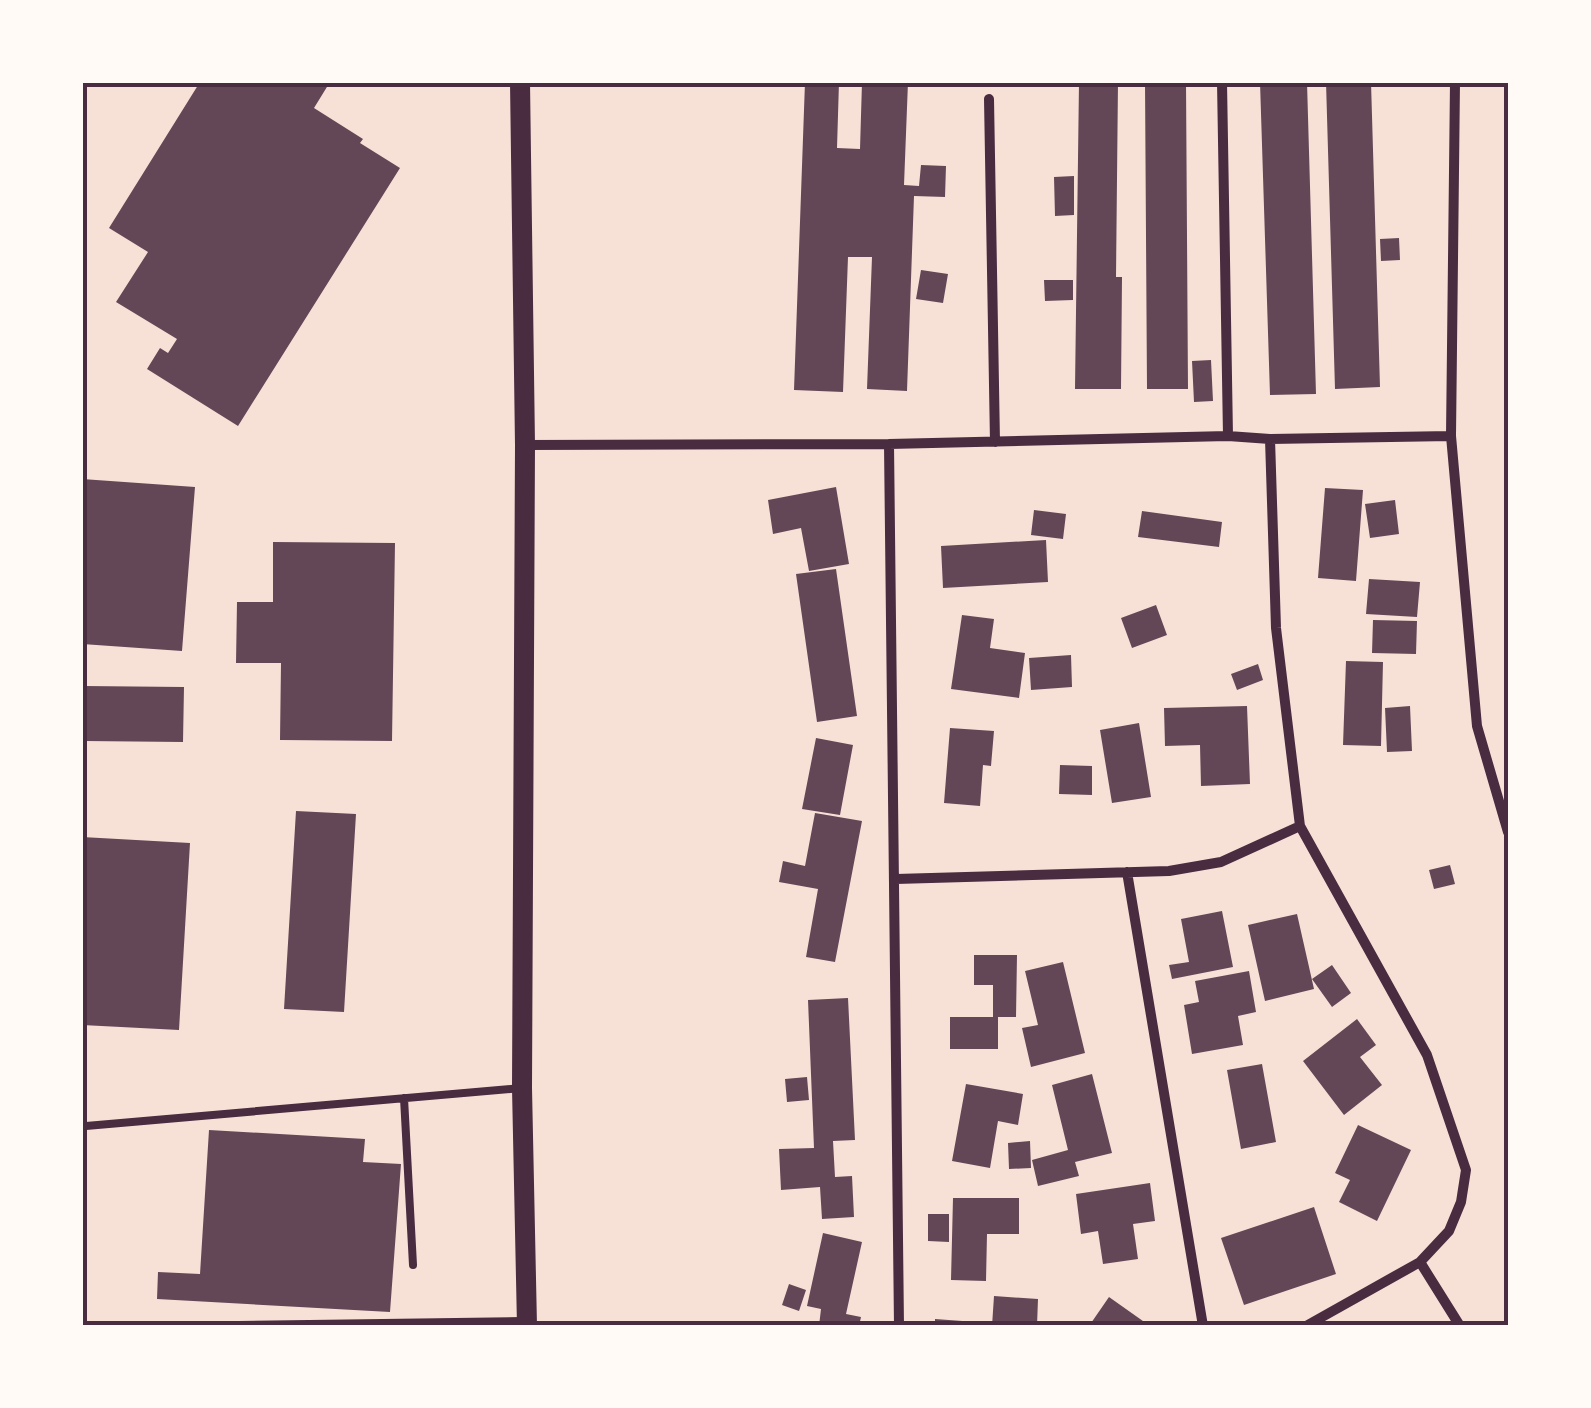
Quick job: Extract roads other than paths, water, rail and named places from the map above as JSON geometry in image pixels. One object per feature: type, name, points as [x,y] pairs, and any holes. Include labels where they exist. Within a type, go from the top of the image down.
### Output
[{"type":"main road","points":[[520,82],[526,445],[522,1088],[527,1323]]},
{"type":"street","points":[[1222,82],[1228,436]]},
{"type":"street","points":[[1455,82],[1451,436],[1478,726],[1508,832]]},
{"type":"street","points":[[990,99],[995,442]]},
{"type":"street","points":[[526,445],[1451,436]]},
{"type":"street","points":[[1270,439],[1276,628],[1300,826],[1427,1055],[1466,1170],[1461,1202],[1448,1230],[1420,1262],[1306,1326]]},
{"type":"street","points":[[889,444],[899,1326]]},
{"type":"street","points":[[896,879],[1169,871],[1221,862],[1300,826]]},
{"type":"street","points":[[1127,872],[1204,1326]]},
{"type":"street","points":[[1420,1262],[1460,1326]]},
{"type":"lane","points":[[86,1126],[522,1088]]},
{"type":"lane","points":[[404,1098],[413,1266]]},
{"type":"lane","points":[[168,1326],[527,1323]]}]
